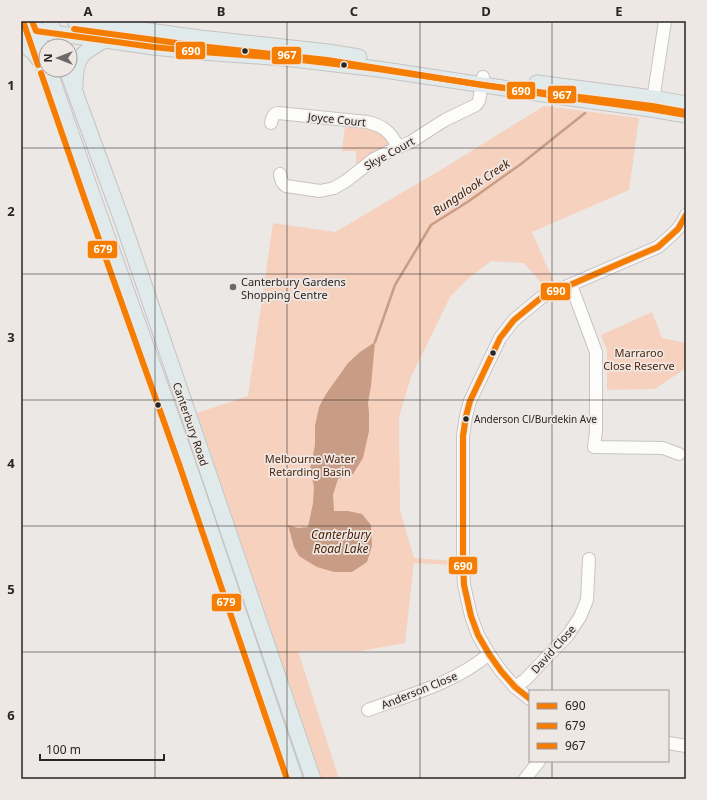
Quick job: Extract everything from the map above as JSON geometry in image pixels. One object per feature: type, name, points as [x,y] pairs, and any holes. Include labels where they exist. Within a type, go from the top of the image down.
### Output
[{"type":"main road","points":[[75,21],[200,38],[328,52],[482,81]]},
{"type":"main road","points":[[21,29],[34,26],[55,34],[153,47],[284,58],[482,81],[652,104],[686,104]]},
{"type":"main road","points":[[34,26],[38,38]]},
{"type":"main road","points":[[75,92],[76,68],[82,55],[86,50],[105,40]]},
{"type":"main road","name":"Canterbury Road","points":[[21,42],[38,58]]},
{"type":"main road","name":"Canterbury Road","points":[[50,78],[146,343],[295,779]]},
{"type":"main road","name":"Canterbury Road","points":[[70,78],[114,197],[313,779]]},
{"type":"main road","points":[[652,104],[686,115]]},
{"type":"main road","points":[[95,204],[114,197]]},
{"type":"main road","points":[[248,640],[263,635]]},
{"type":"street","points":[[652,104],[665,21]]},
{"type":"street","name":"Skye Court","points":[[280,174],[281,182],[286,186],[320,191],[334,188],[346,181],[374,159],[409,143],[444,120],[476,105],[479,101],[482,81]]},
{"type":"street","name":"Joyce Court","points":[[274,118],[358,120],[375,124],[386,130],[398,147]]},
{"type":"street","points":[[529,698],[515,687],[501,671],[478,635],[470,616],[464,585],[463,564],[463,436],[470,401],[500,338],[514,320],[542,297],[658,247],[672,236],[685,218]]},
{"type":"street","points":[[571,285],[596,352],[596,423],[594,447],[663,448],[679,454]]},
{"type":"street","points":[[146,343],[162,338]]},
{"type":"street","name":"David Close","points":[[515,687],[525,680],[568,634],[580,617],[587,600],[589,559]]},
{"type":"street","name":"Anderson Close","points":[[368,710],[439,684],[472,666],[489,654]]},
{"type":"street","points":[[669,743],[686,746]]},
{"type":"street","points":[[525,779],[538,762]]},
{"type":"green space","name":"Melbourne Water Retarding Basin","points":[[544,106],[639,118],[629,190],[532,232],[554,282],[544,286],[524,263],[491,261],[470,277],[450,297],[411,377],[399,417],[400,510],[414,558],[453,561],[453,565],[414,563],[405,643],[360,651],[298,651],[339,779],[322,779],[197,413],[248,396],[273,223],[335,232],[444,168]]},
{"type":"green space","points":[[345,126],[365,128],[381,132],[390,145],[356,165],[356,151],[342,151]]},
{"type":"green space","name":"Marraroo Close Reserve","points":[[652,312],[662,338],[686,343],[686,368],[655,389],[607,390],[607,350],[601,335]]},
{"type":"water","name":"Canterbury Road Lake","points":[[375,342],[368,403],[369,431],[363,458],[353,474],[338,479],[333,495],[334,511],[348,511],[362,514],[371,525],[372,546],[367,562],[352,572],[334,572],[317,567],[299,556],[294,547],[288,525],[298,528],[308,527],[313,503],[314,487],[310,469],[315,445],[315,426],[319,407],[326,394],[348,363],[360,352]]},
{"type":"waterway","name":"Bungalook Creek","points":[[375,342],[395,285],[431,225],[469,201],[521,164],[585,113]]},
{"type":"transit line","name":"690","points":[[32,21],[36,31],[153,47],[284,58],[378,69],[686,115]]},
{"type":"transit line","name":"679","points":[[24,24],[38,65]]},
{"type":"transit line","name":"967","points":[[74,29],[199,46],[327,60],[482,85],[652,106],[685,112]]},
{"type":"transit line","name":"679","points":[[43,78],[179,464],[287,779]]},
{"type":"transit line","name":"690","points":[[529,698],[515,687],[501,671],[478,635],[471,616],[464,585],[463,436],[470,401],[500,338],[514,320],[542,297],[658,247],[678,229],[686,215]]},
{"type":"place","name":"Canterbury Gardens Shopping Centre","points":[[233,287]]},
{"type":"place","name":"Anderson Cl/Burdekin Ave","points":[[466,419]]}]
